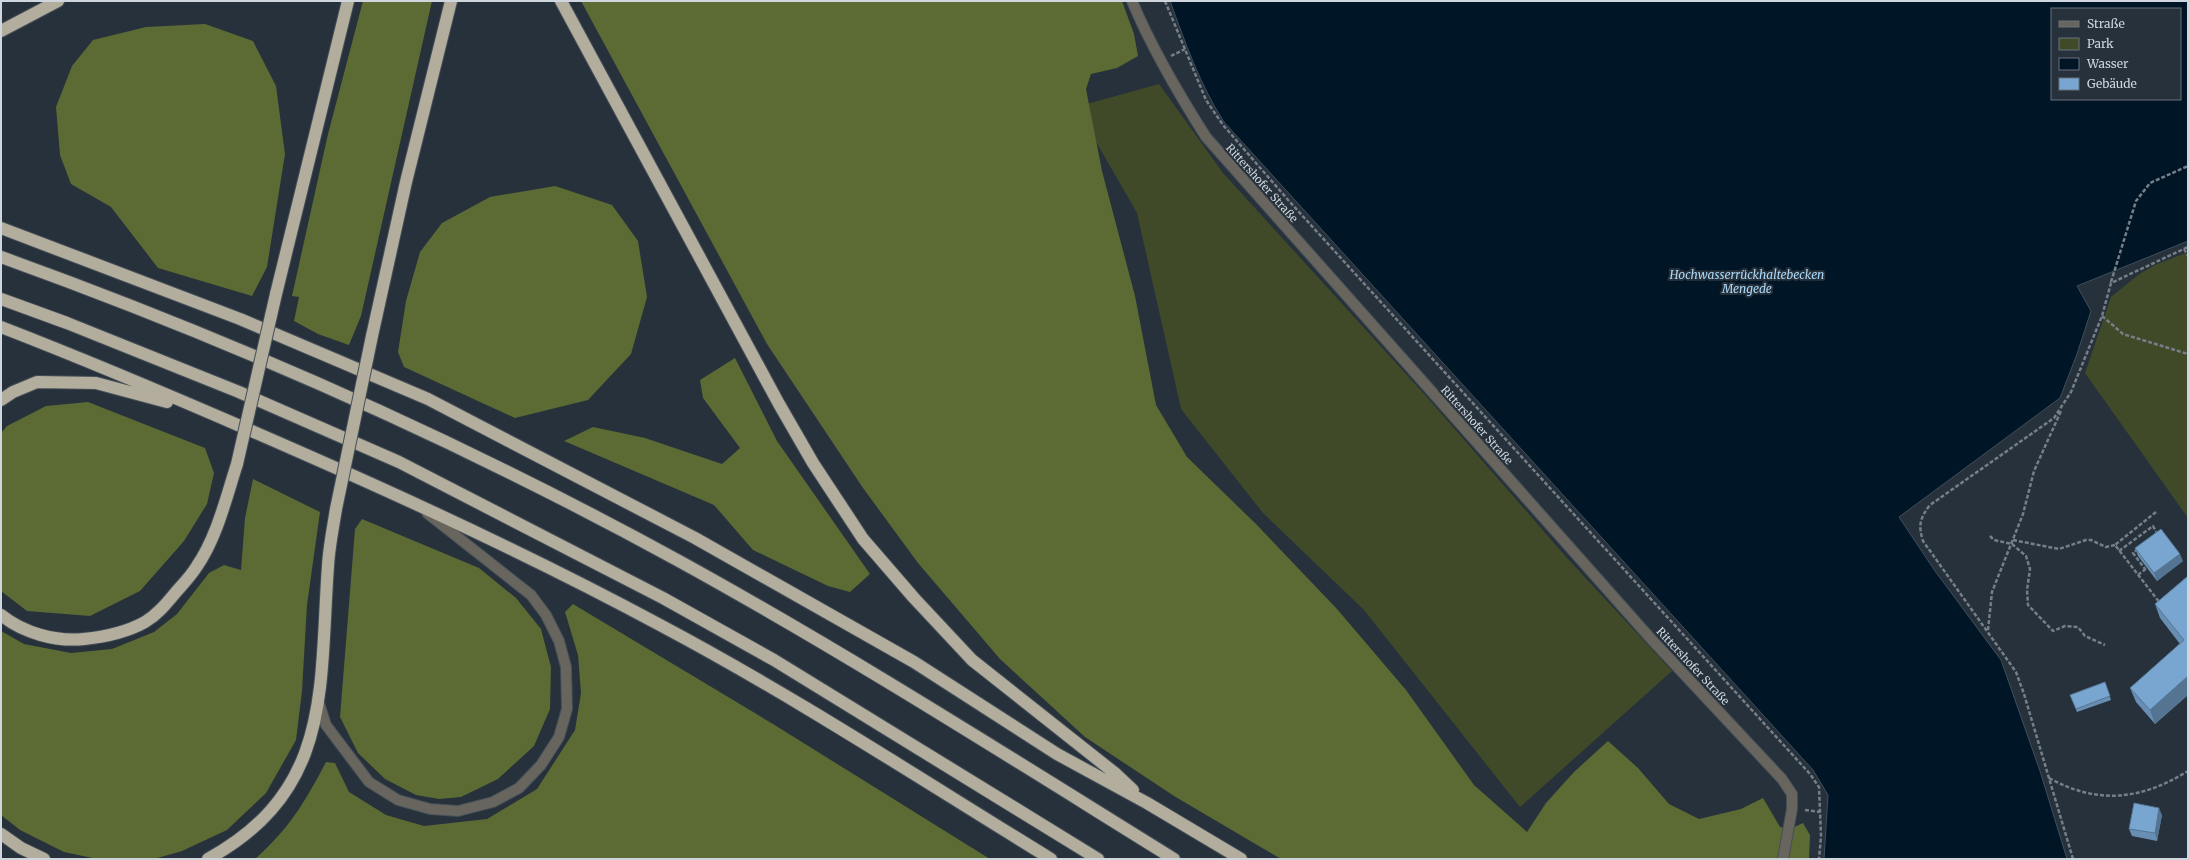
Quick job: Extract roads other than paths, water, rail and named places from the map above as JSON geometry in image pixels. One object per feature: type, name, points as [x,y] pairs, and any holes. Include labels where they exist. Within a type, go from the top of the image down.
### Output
[{"type":"highway","points":[[1,31],[58,1]]},
{"type":"highway","points":[[1,615],[8,621],[33,633],[70,640],[103,636],[145,622],[162,610],[197,566],[217,525],[237,464],[276,294],[348,1]]},
{"type":"highway","points":[[208,859],[264,819],[289,788],[306,753],[315,722],[322,673],[328,564],[336,509],[406,182],[452,1]]},
{"type":"highway","points":[[561,1],[778,404],[813,463],[863,539],[914,598],[972,660],[1116,774],[1148,803]]},
{"type":"highway","points":[[1,228],[240,319],[428,399],[702,542],[914,662],[1057,754],[1148,803],[1241,859]]},
{"type":"highway","points":[[1,258],[79,286],[246,353],[411,426],[548,492],[680,561],[791,625],[1174,859]]},
{"type":"highway","points":[[1,299],[67,323],[239,392],[399,462],[684,610],[774,660],[1098,859]]},
{"type":"highway","points":[[1,327],[229,421],[413,502],[542,563],[662,626],[799,704],[1051,859]]},
{"type":"highway","points":[[1,400],[13,392],[37,382],[96,383],[128,390],[229,421]]},
{"type":"highway","points":[[1,834],[21,848],[44,859]]},
{"type":"street","name":"Rittershofer Straße","points":[[1132,1],[1146,34],[1169,78],[1206,137],[1652,640],[1782,779],[1792,794],[1792,809],[1783,859]]},
{"type":"street","points":[[318,700],[326,725],[369,782],[398,800],[430,809],[458,811],[493,802],[519,788],[541,765],[559,737],[567,709],[566,667],[559,641],[546,615],[531,595],[413,502]]},
{"type":"water","name":"Hochwasserrückhaltebecken Mengede","points":[[1170,1],[2188,1],[2188,241],[2077,286],[2091,311],[2077,354],[2060,398],[1899,517],[1935,571],[2001,660],[2040,771],[2067,859],[1824,859],[1828,795],[1813,770],[1224,122],[1200,78],[1187,48]]}]
